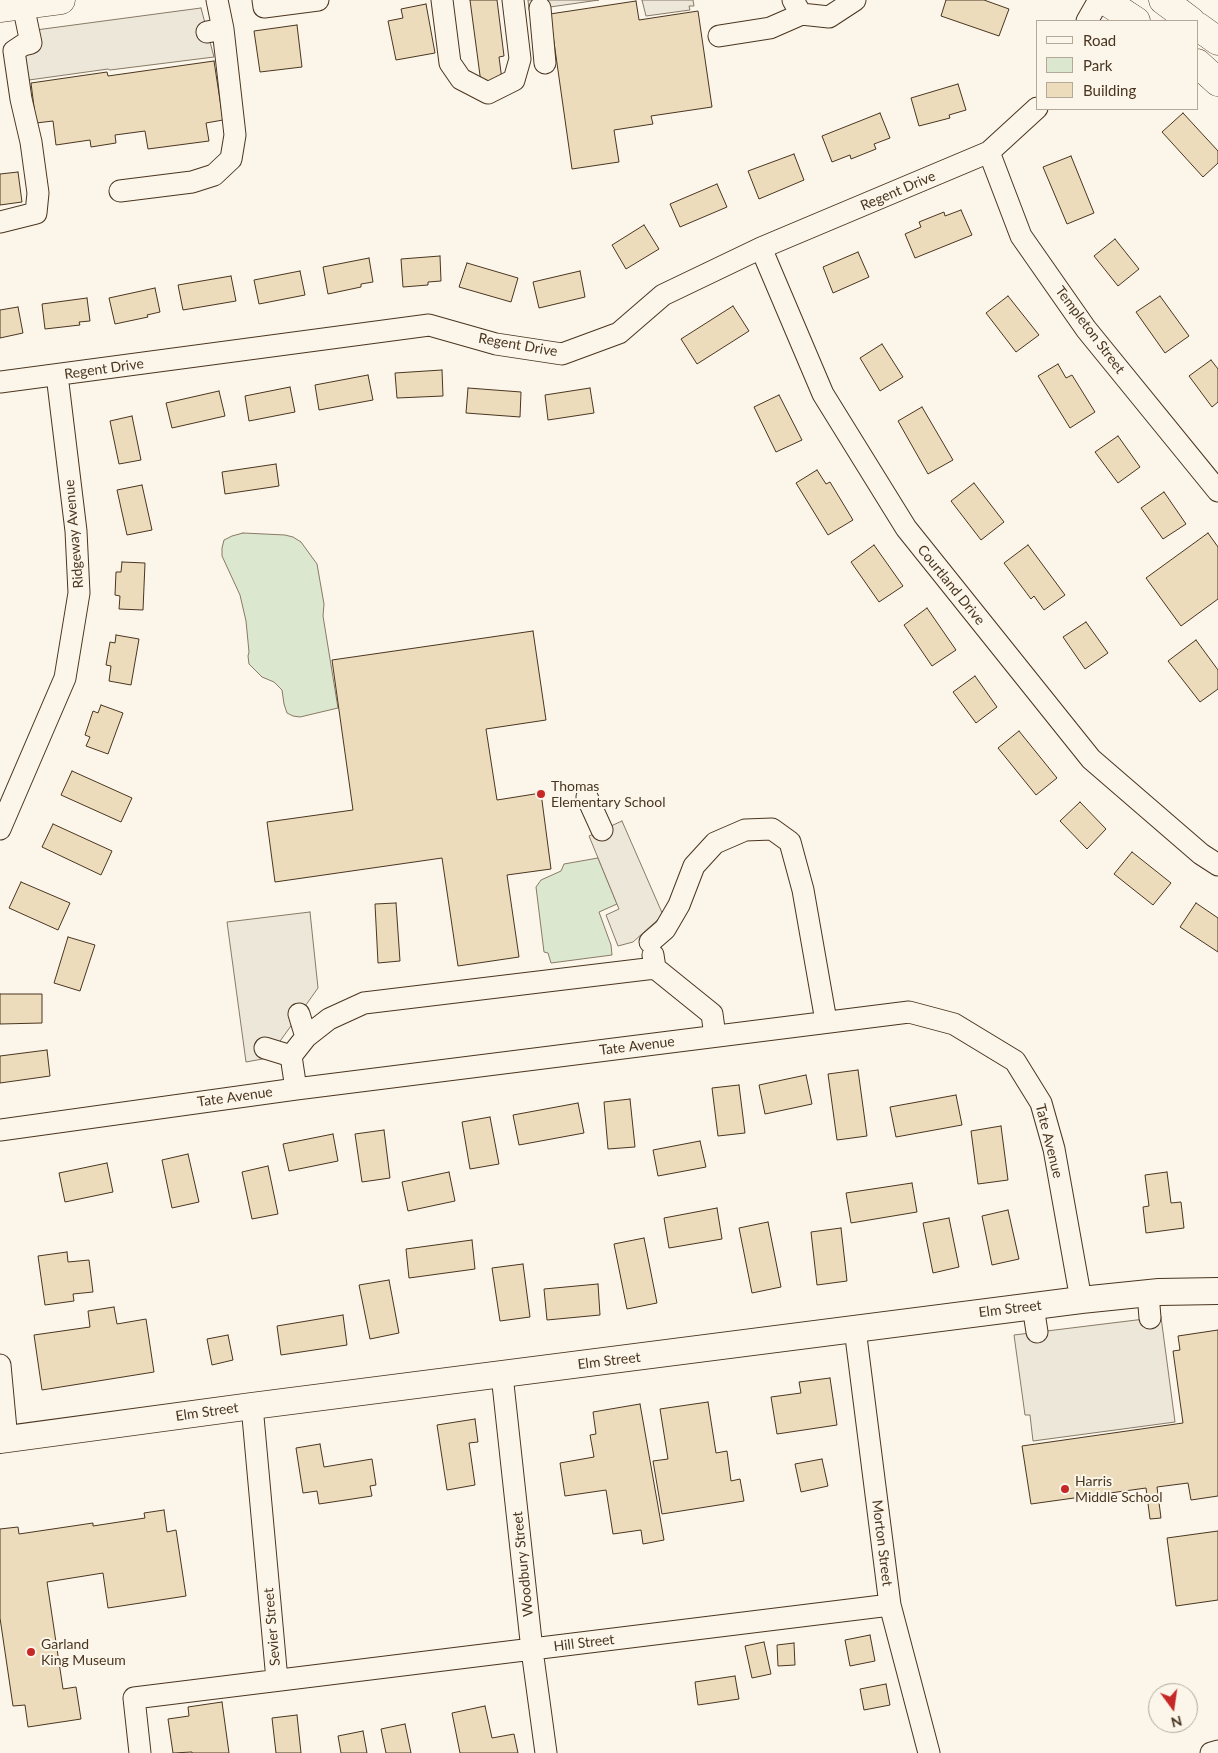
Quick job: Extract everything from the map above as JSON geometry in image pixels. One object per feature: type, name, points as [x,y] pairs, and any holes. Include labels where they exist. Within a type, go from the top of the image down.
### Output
[{"type":"highway","points":[[12,6],[61,0]]},
{"type":"highway","points":[[1104,0],[1134,20]]},
{"type":"highway","points":[[1162,0],[1190,20]]},
{"type":"highway","points":[[1198,27],[1218,42]]},
{"type":"highway","points":[[1198,65],[1218,82]]},
{"type":"main road","name":"Elm Street","points":[[4,1440],[252,1406],[1081,1300],[1149,1306],[1218,1291]]},
{"type":"street","points":[[120,191],[192,182],[214,176],[231,159],[235,136],[215,30],[217,0]]},
{"type":"street","points":[[263,0],[264,7],[318,0]]},
{"type":"street","points":[[442,0],[450,63],[462,79],[488,93],[514,80],[520,59],[513,0]]},
{"type":"street","points":[[719,36],[770,28],[798,7],[829,17],[855,0]]},
{"type":"street","points":[[1089,20],[1099,0]]},
{"type":"street","points":[[0,222],[36,213],[38,193],[31,142],[21,99],[14,51],[23,45],[31,43],[12,6]]},
{"type":"street","points":[[540,8],[545,63]]},
{"type":"street","name":"Regent Drive","points":[[0,382],[429,325],[496,344],[562,354],[619,333],[663,295],[761,248],[989,152],[1036,109]]},
{"type":"street","name":"Templeton Street","points":[[989,152],[1021,236],[1086,329],[1218,491]]},
{"type":"street","name":"Courtland Drive","points":[[761,248],[823,394],[906,528],[1091,758],[1202,854],[1218,865]]},
{"type":"street","name":"Ridgeway Avenue","points":[[0,829],[65,678],[79,593],[76,531],[57,375]]},
{"type":"street","points":[[588,797],[602,830]]},
{"type":"street","points":[[715,1036],[712,1014],[655,968],[647,937],[665,929],[678,905],[694,866],[715,843],[745,830],[772,829],[790,842],[803,890],[826,1021]]},
{"type":"street","points":[[296,1089],[291,1056],[306,1037],[329,1020],[364,1003],[655,968]]},
{"type":"street","name":"Tate Avenue","points":[[0,1130],[296,1089],[909,1012],[954,1024],[1015,1061],[1042,1103],[1054,1149],[1081,1300]]},
{"type":"street","points":[[299,1014],[306,1037]]},
{"type":"street","points":[[266,1048],[291,1056]]},
{"type":"street","points":[[1033,1306],[1037,1332]]},
{"type":"street","name":"Morton Street","points":[[855,1329],[890,1605],[929,1753]]},
{"type":"street","points":[[0,1365],[4,1440]]},
{"type":"street","name":"Woodbury Street","points":[[502,1375],[532,1650],[546,1753]]},
{"type":"street","name":"Sevier Street","points":[[140,1753],[134,1698],[277,1680],[252,1406]]},
{"type":"street","name":"Hill Street","points":[[277,1680],[890,1605]]},
{"type":"street","points":[[1212,1753],[1218,1751]]},
{"type":"green space","points":[[243,533],[293,537],[301,542],[317,564],[324,604],[323,616],[338,708],[300,717],[293,716],[287,713],[282,690],[274,682],[262,677],[249,664],[246,621],[240,595],[222,556],[224,540]]},
{"type":"green space","points":[[598,858],[617,904],[599,912],[611,945],[612,955],[551,963],[548,953],[544,952],[536,887],[541,880],[561,871],[564,864]]},
{"type":"shaded area","points":[[528,0],[599,0],[529,10]]},
{"type":"shaded area","points":[[642,0],[693,0],[694,6],[689,6],[690,10],[646,16]]},
{"type":"shaded area","points":[[201,8],[214,57],[29,80],[21,32]]},
{"type":"shaded area","points":[[622,821],[663,915],[633,942],[618,946],[606,915],[619,909],[589,836]]},
{"type":"shaded area","points":[[310,912],[318,988],[268,1058],[246,1062],[227,922]]},
{"type":"shaded area","points":[[1161,1317],[1175,1422],[1033,1441],[1030,1415],[1025,1415],[1014,1335]]},
{"type":"building","points":[[470,0],[497,0],[504,56],[499,57],[502,80],[481,83]]},
{"type":"building","points":[[946,0],[984,0],[1009,9],[999,36],[941,16]]},
{"type":"building","points":[[636,1],[639,20],[698,11],[712,107],[651,116],[653,124],[614,130],[619,162],[572,169],[550,14]]},
{"type":"building","points":[[426,4],[435,53],[396,60],[388,21],[403,18],[401,9]]},
{"type":"building","points":[[297,25],[302,67],[260,72],[254,31]]},
{"type":"building","points":[[214,61],[223,120],[206,123],[209,141],[148,149],[145,131],[115,135],[116,143],[91,147],[90,140],[56,145],[53,121],[36,123],[31,83],[107,72],[108,76]]},
{"type":"building","points":[[958,84],[966,110],[949,115],[950,118],[919,126],[911,98]]},
{"type":"building","points":[[880,113],[890,138],[874,144],[876,149],[851,159],[850,155],[832,162],[822,136]]},
{"type":"building","points":[[1183,113],[1218,151],[1218,163],[1203,177],[1162,132]]},
{"type":"building","points":[[794,154],[804,180],[759,199],[748,171]]},
{"type":"building","points":[[1071,156],[1094,213],[1067,224],[1043,167]]},
{"type":"building","points":[[18,172],[22,202],[0,205],[0,174]]},
{"type":"building","points":[[717,184],[727,207],[680,227],[670,204]]},
{"type":"building","points":[[961,210],[972,235],[915,258],[905,234],[921,227],[919,222],[944,212],[945,216]]},
{"type":"building","points":[[644,225],[659,249],[626,269],[612,245]]},
{"type":"building","points":[[1115,239],[1139,269],[1118,286],[1094,256]]},
{"type":"building","points":[[858,252],[869,277],[833,293],[823,267]]},
{"type":"building","points":[[440,256],[441,281],[428,282],[428,285],[403,287],[401,259]]},
{"type":"building","points":[[369,258],[373,282],[361,284],[361,287],[328,294],[323,267]]},
{"type":"building","points":[[467,263],[518,278],[511,302],[459,287]]},
{"type":"building","points":[[300,271],[305,295],[259,304],[254,280]]},
{"type":"building","points":[[580,271],[585,297],[539,308],[533,282]]},
{"type":"building","points":[[231,276],[236,301],[183,310],[178,285]]},
{"type":"building","points":[[155,288],[160,312],[147,315],[148,317],[115,324],[109,298]]},
{"type":"building","points":[[1008,296],[1039,335],[1016,352],[986,313]]},
{"type":"building","points":[[1160,296],[1189,336],[1165,353],[1136,312]]},
{"type":"building","points":[[87,298],[90,321],[79,322],[80,325],[45,329],[42,304]]},
{"type":"building","points":[[733,306],[749,331],[697,364],[681,339]]},
{"type":"building","points":[[18,307],[23,333],[0,338],[0,310]]},
{"type":"building","points":[[882,344],[903,377],[880,391],[860,358]]},
{"type":"building","points":[[1211,360],[1218,369],[1218,402],[1212,407],[1189,376]]},
{"type":"building","points":[[1058,364],[1066,378],[1072,375],[1095,412],[1070,428],[1038,376]]},
{"type":"building","points":[[442,370],[443,396],[397,398],[395,373]]},
{"type":"building","points":[[368,375],[373,400],[319,410],[315,385]]},
{"type":"building","points":[[290,387],[295,412],[249,421],[245,396]]},
{"type":"building","points":[[468,388],[521,392],[520,417],[466,413]]},
{"type":"building","points":[[590,388],[594,413],[548,420],[545,395]]},
{"type":"building","points":[[219,391],[225,416],[172,428],[166,403]]},
{"type":"building","points":[[779,395],[802,440],[776,452],[754,407]]},
{"type":"building","points":[[922,407],[953,460],[928,474],[898,421]]},
{"type":"building","points":[[132,416],[141,460],[119,464],[110,421]]},
{"type":"building","points":[[1118,436],[1140,467],[1118,483],[1095,452]]},
{"type":"building","points":[[276,464],[279,486],[225,494],[222,472]]},
{"type":"building","points":[[817,470],[826,484],[830,482],[853,520],[828,535],[796,483]]},
{"type":"building","points":[[974,483],[1004,522],[981,540],[951,501]]},
{"type":"building","points":[[142,485],[152,530],[127,535],[117,490]]},
{"type":"building","points":[[1164,492],[1186,524],[1163,539],[1141,508]]},
{"type":"building","points":[[1208,533],[1218,547],[1218,599],[1181,626],[1146,578]]},
{"type":"building","points":[[874,545],[903,586],[879,602],[851,562]]},
{"type":"building","points":[[1028,545],[1065,595],[1044,610],[1034,596],[1031,599],[1004,563]]},
{"type":"building","points":[[122,562],[145,563],[143,610],[119,609],[120,596],[115,595],[116,572],[121,572]]},
{"type":"building","points":[[927,608],[956,650],[932,666],[904,625]]},
{"type":"building","points":[[1086,622],[1108,653],[1085,669],[1063,637]]},
{"type":"building","points":[[533,631],[546,720],[486,729],[497,800],[541,793],[551,869],[507,875],[519,957],[458,966],[442,858],[275,882],[267,822],[353,810],[332,660]]},
{"type":"building","points":[[116,635],[139,639],[131,685],[109,681],[111,666],[106,665],[110,642],[115,643]]},
{"type":"building","points":[[1196,640],[1218,670],[1218,689],[1200,702],[1168,661]]},
{"type":"building","points":[[975,676],[997,707],[976,723],[953,692]]},
{"type":"building","points":[[101,705],[123,713],[108,754],[86,746],[90,737],[85,735],[93,711],[98,713]]},
{"type":"building","points":[[1019,731],[1057,778],[1036,795],[998,748]]},
{"type":"building","points":[[72,771],[132,798],[121,822],[61,795]]},
{"type":"building","points":[[1080,802],[1106,829],[1087,849],[1060,821]]},
{"type":"building","points":[[53,824],[112,851],[101,875],[42,847]]},
{"type":"building","points":[[1132,852],[1171,883],[1153,905],[1114,874]]},
{"type":"building","points":[[21,882],[70,903],[58,930],[9,908]]},
{"type":"building","points":[[396,903],[400,961],[378,963],[375,904]]},
{"type":"building","points":[[1196,903],[1218,918],[1218,952],[1180,927]]},
{"type":"building","points":[[68,937],[95,945],[80,991],[54,983]]},
{"type":"building","points":[[0,994],[42,994],[42,1023],[0,1024]]},
{"type":"building","points":[[47,1050],[50,1076],[0,1083],[0,1056]]},
{"type":"building","points":[[858,1070],[867,1136],[837,1140],[828,1074]]},
{"type":"building","points":[[806,1075],[812,1104],[765,1114],[759,1085]]},
{"type":"building","points":[[739,1085],[745,1133],[718,1136],[712,1088]]},
{"type":"building","points":[[956,1095],[962,1125],[896,1137],[890,1107]]},
{"type":"building","points":[[630,1099],[635,1147],[608,1149],[604,1102]]},
{"type":"building","points":[[578,1103],[584,1133],[519,1145],[513,1115]]},
{"type":"building","points":[[490,1117],[499,1164],[470,1169],[462,1122]]},
{"type":"building","points":[[1001,1126],[1008,1180],[978,1184],[971,1131]]},
{"type":"building","points":[[384,1130],[390,1178],[362,1182],[355,1134]]},
{"type":"building","points":[[333,1134],[338,1161],[289,1171],[283,1144]]},
{"type":"building","points":[[700,1141],[706,1167],[658,1176],[653,1150]]},
{"type":"building","points":[[188,1154],[199,1202],[172,1208],[162,1160]]},
{"type":"building","points":[[107,1163],[113,1192],[65,1202],[59,1173]]},
{"type":"building","points":[[268,1166],[278,1214],[252,1219],[242,1172]]},
{"type":"building","points":[[449,1172],[455,1201],[408,1211],[402,1182]]},
{"type":"building","points":[[1167,1172],[1171,1203],[1181,1202],[1184,1228],[1146,1233],[1143,1207],[1149,1206],[1145,1175]]},
{"type":"building","points":[[912,1183],[917,1212],[851,1223],[846,1193]]},
{"type":"building","points":[[717,1208],[722,1239],[669,1248],[664,1218]]},
{"type":"building","points":[[1008,1210],[1019,1259],[992,1265],[982,1216]]},
{"type":"building","points":[[949,1218],[959,1267],[933,1273],[923,1223]]},
{"type":"building","points":[[768,1222],[781,1287],[752,1293],[739,1228]]},
{"type":"building","points":[[841,1228],[847,1281],[817,1285],[811,1232]]},
{"type":"building","points":[[644,1238],[657,1303],[627,1309],[614,1244]]},
{"type":"building","points":[[472,1240],[475,1269],[409,1278],[406,1249]]},
{"type":"building","points":[[67,1252],[68,1262],[89,1260],[93,1292],[73,1294],[74,1301],[45,1305],[38,1256]]},
{"type":"building","points":[[523,1264],[530,1317],[500,1321],[492,1268]]},
{"type":"building","points":[[389,1280],[399,1333],[370,1339],[359,1285]]},
{"type":"building","points":[[598,1284],[600,1315],[547,1320],[544,1289]]},
{"type":"building","points":[[114,1307],[117,1324],[146,1319],[154,1372],[42,1390],[34,1335],[90,1327],[88,1311]]},
{"type":"building","points":[[343,1315],[347,1345],[281,1355],[277,1326]]},
{"type":"building","points":[[1218,1330],[1218,1496],[1191,1500],[1188,1483],[1157,1487],[1161,1518],[1150,1519],[1146,1488],[1031,1504],[1022,1446],[1183,1423],[1173,1351],[1180,1350],[1178,1336]]},
{"type":"building","points":[[228,1335],[233,1360],[212,1365],[207,1339]]},
{"type":"building","points":[[830,1378],[837,1425],[777,1434],[771,1397],[801,1393],[799,1382]]},
{"type":"building","points":[[708,1402],[716,1453],[727,1451],[731,1481],[740,1479],[744,1501],[662,1514],[653,1461],[668,1459],[660,1409]]},
{"type":"building","points":[[640,1404],[664,1540],[643,1544],[641,1530],[613,1534],[606,1490],[565,1496],[560,1463],[594,1457],[590,1435],[596,1434],[593,1412]]},
{"type":"building","points":[[475,1419],[478,1442],[469,1443],[475,1485],[447,1490],[437,1425]]},
{"type":"building","points":[[320,1444],[324,1467],[372,1459],[376,1485],[370,1486],[372,1496],[319,1504],[317,1491],[303,1493],[296,1448]]},
{"type":"building","points":[[822,1459],[828,1486],[801,1492],[795,1464]]},
{"type":"building","name":"Garland King Museum","points":[[164,1510],[167,1532],[176,1530],[186,1596],[108,1608],[103,1573],[47,1582],[63,1689],[76,1687],[81,1719],[28,1727],[25,1705],[13,1706],[0,1618],[0,1529],[18,1527],[19,1534],[93,1523],[93,1526],[145,1518],[144,1513]]},
{"type":"building","points":[[1218,1531],[1218,1600],[1176,1606],[1167,1538]]},
{"type":"building","points":[[870,1635],[875,1661],[850,1666],[845,1640]]},
{"type":"building","points":[[764,1642],[771,1674],[752,1678],[745,1646]]},
{"type":"building","points":[[794,1643],[795,1665],[778,1666],[777,1645]]},
{"type":"building","points":[[735,1676],[739,1699],[698,1705],[695,1682]]},
{"type":"building","points":[[886,1684],[890,1705],[864,1710],[860,1689]]},
{"type":"building","points":[[222,1702],[229,1753],[173,1753],[168,1719],[189,1716],[188,1707]]},
{"type":"building","points":[[485,1706],[492,1738],[514,1734],[518,1753],[460,1753],[452,1713]]},
{"type":"building","points":[[297,1715],[301,1753],[276,1753],[272,1718]]},
{"type":"building","points":[[405,1724],[411,1753],[386,1753],[381,1729]]},
{"type":"building","points":[[363,1731],[367,1753],[341,1753],[338,1736]]},
{"type":"place","name":"Thomas Elementary School","points":[[541,794]]},
{"type":"place","name":"Harris Middle School","points":[[1065,1489]]},
{"type":"place","name":"Garland King Museum","points":[[31,1652]]}]
